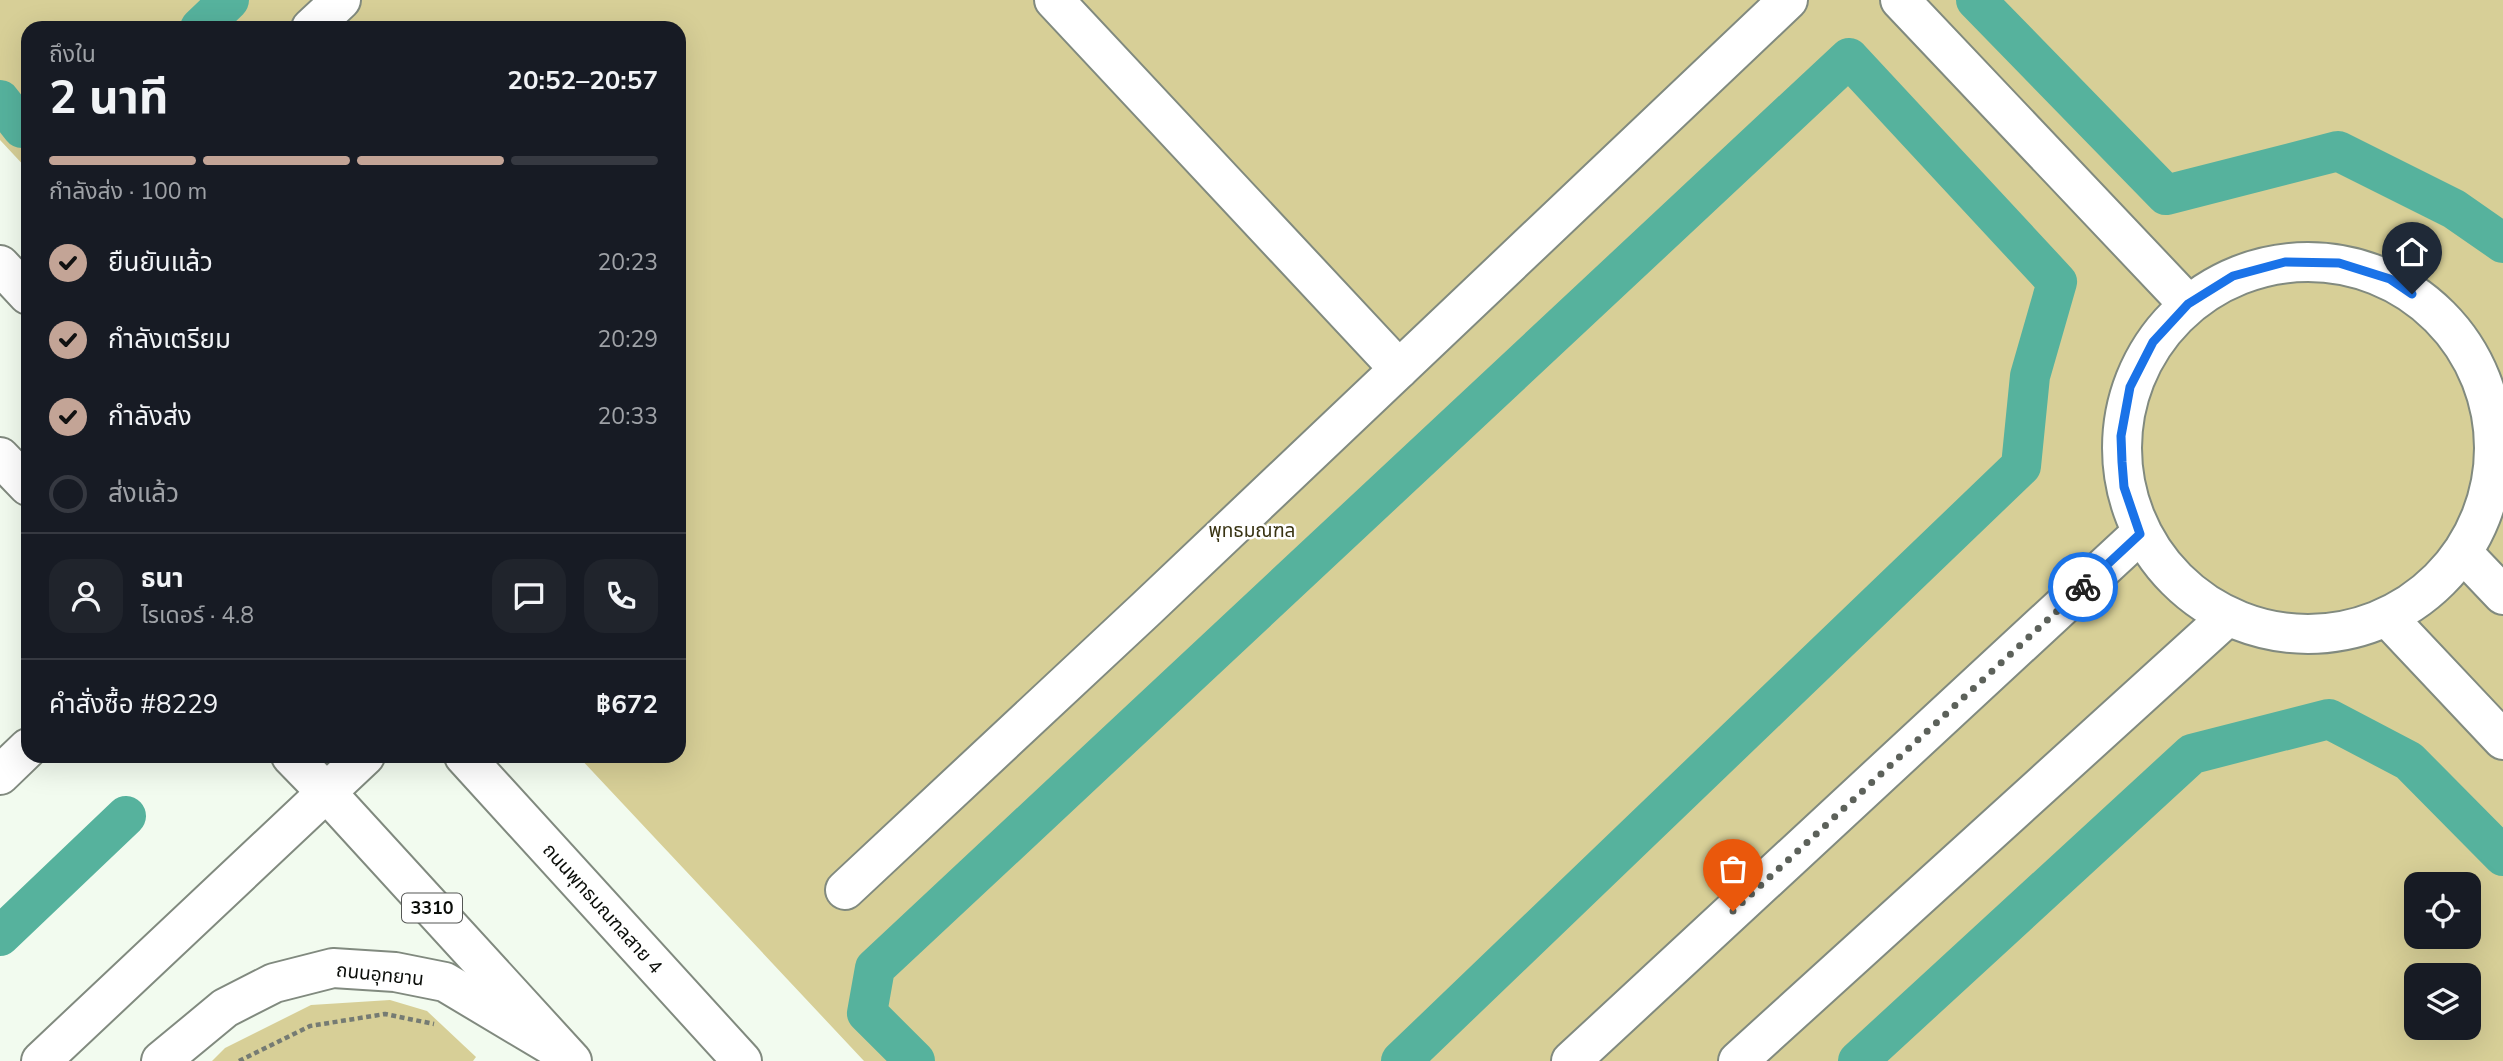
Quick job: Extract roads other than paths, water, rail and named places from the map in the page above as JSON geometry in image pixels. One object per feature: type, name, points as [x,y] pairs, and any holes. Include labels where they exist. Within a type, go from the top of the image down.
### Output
[{"type":"main road","points":[[318,21],[341,0]]},
{"type":"main road","points":[[1054,0],[1399,369]]},
{"type":"main road","points":[[845,890],[1788,0]]},
{"type":"main road","points":[[1900,0],[2188,304]]},
{"type":"main road","points":[[2285,262],[2339,263],[2390,279],[2434,309],[2468,349],[2489,399],[2491,412],[2495,452],[2486,505],[2463,553],[2429,590],[2387,617],[2334,634],[2279,634],[2226,618],[2177,583],[2140,534],[2124,487],[2121,449],[2130,387],[2153,342],[2188,304],[2233,276],[2285,262]]},
{"type":"main road","points":[[0,265],[21,288]]},
{"type":"main road","points":[[0,457],[21,479]]},
{"type":"main road","points":[[1571,1061],[2140,534]]},
{"type":"main road","points":[[2463,553],[2503,595]]},
{"type":"main road","points":[[2387,617],[2503,740]]},
{"type":"main road","points":[[1738,1061],[2226,618]]},
{"type":"main road","points":[[0,775],[21,755]]},
{"type":"main road","name":"3310","points":[[298,763],[568,1057]]},
{"type":"main road","points":[[41,1061],[358,763]]},
{"type":"main road","name":"ถนนพุทธมณฑลสาย 4","points":[[470,763],[742,1061]]},
{"type":"main road","name":"ถนนอุทยาน","points":[[160,1061],[225,1008],[274,983],[332,968],[395,972],[445,982],[568,1057]]},
{"type":"waterway","points":[[207,21],[229,0]]},
{"type":"waterway","points":[[1976,0],[2166,195],[2338,151],[2454,209],[2503,243]]},
{"type":"waterway","points":[[915,1061],[867,1013],[875,968],[1849,58],[2057,282],[2030,376],[2021,466],[1401,1061]]},
{"type":"waterway","points":[[0,100],[21,127]]},
{"type":"waterway","points":[[1858,1061],[2192,754],[2329,719],[2409,761],[2503,856]]},
{"type":"waterway","points":[[0,936],[126,816]]},
{"type":"park label","name":"พุทธมณฑล","points":[[1252,530]]}]
